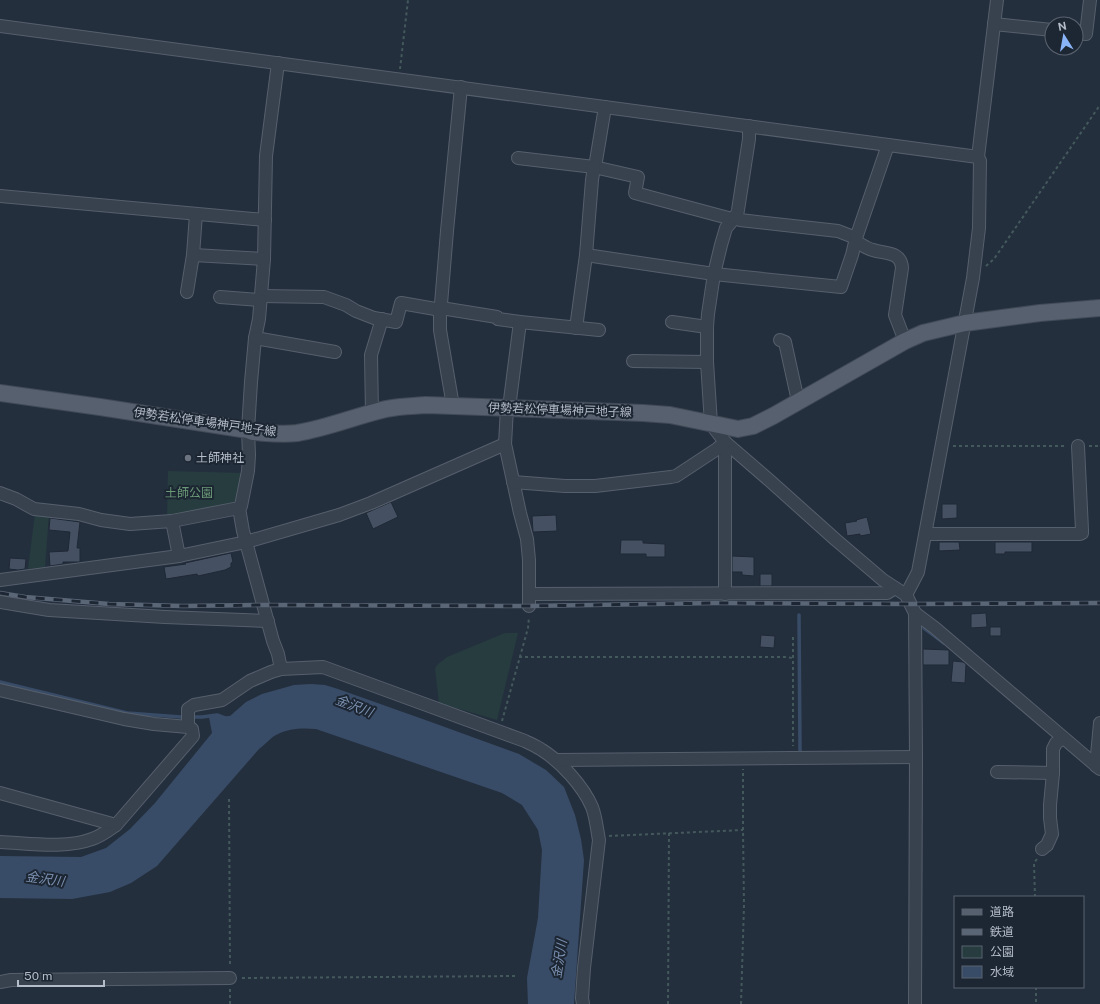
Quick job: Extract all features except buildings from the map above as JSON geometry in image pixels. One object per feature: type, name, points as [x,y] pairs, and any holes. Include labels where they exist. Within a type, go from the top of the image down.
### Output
[{"type":"main road","name":"伊勢若松停車場神戸地子線","points":[[0,392],[253,432],[287,434],[318,428],[403,406],[426,405],[650,413],[670,415],[738,429],[753,426],[773,416],[905,341],[923,333],[965,323],[1040,313],[1100,308]]},
{"type":"street","points":[[906,595],[918,572],[973,278],[979,228],[980,161],[978,157],[997,0]]},
{"type":"street","points":[[1084,34],[1086,34],[1090,0]]},
{"type":"street","points":[[994,24],[1044,29]]},
{"type":"street","points":[[0,26],[978,157]]},
{"type":"street","points":[[278,63],[266,156],[264,259],[259,319],[255,338],[248,430],[248,471],[241,506],[239,508],[243,531],[281,669]]},
{"type":"street","points":[[453,406],[440,330],[447,231],[461,88]]},
{"type":"street","points":[[576,328],[586,255],[592,180],[599,150],[605,107]]},
{"type":"street","points":[[749,126],[749,139],[738,210],[726,228],[721,245],[714,274],[707,327],[707,362],[711,424],[725,442],[877,575],[906,595],[915,613],[915,1004]]},
{"type":"street","points":[[586,255],[714,274],[841,287],[888,145]]},
{"type":"street","points":[[518,158],[595,167],[638,177],[635,194],[740,220],[838,230],[871,250],[888,252],[902,262],[895,315],[905,341]]},
{"type":"street","points":[[0,196],[265,220]]},
{"type":"street","points":[[187,292],[193,255],[196,214]]},
{"type":"street","points":[[193,255],[264,259]]},
{"type":"street","points":[[220,297],[324,297],[346,304],[356,311],[374,318],[396,322],[401,303],[497,317],[498,319],[520,322],[599,330]]},
{"type":"street","points":[[372,413],[371,355],[382,319]]},
{"type":"street","points":[[520,322],[508,408],[506,444],[527,539],[530,600],[725,594],[887,593],[895,588]]},
{"type":"street","points":[[672,322],[707,327]]},
{"type":"street","points":[[255,338],[335,352]]},
{"type":"street","points":[[780,340],[785,342],[798,401]]},
{"type":"street","points":[[633,361],[707,362]]},
{"type":"street","points":[[514,482],[565,486],[595,486],[676,476],[718,449],[725,442]]},
{"type":"street","points":[[725,442],[725,594]]},
{"type":"street","points":[[0,580],[179,556],[246,542],[339,515],[371,503],[506,444]]},
{"type":"street","points":[[926,534],[1080,534],[1082,530],[1078,446]]},
{"type":"street","points":[[0,493],[16,499],[34,509],[79,514],[101,520],[130,524],[172,521],[239,508]]},
{"type":"street","points":[[172,521],[179,556]]},
{"type":"street","points":[[0,602],[49,610],[268,621]]},
{"type":"street","points":[[915,613],[935,628],[1098,767]]},
{"type":"street","points":[[0,842],[69,844],[92,839],[104,833],[116,824],[193,736],[188,720],[188,709],[194,705],[222,700],[250,681],[281,669],[323,667],[525,741],[542,750],[556,760],[583,791],[592,807],[599,840],[584,968],[583,1004]]},
{"type":"street","points":[[0,690],[124,719],[154,724],[188,720]]},
{"type":"street","points":[[1098,767],[1100,723]]},
{"type":"street","points":[[1042,850],[1047,845],[1052,834],[1050,805],[1053,773],[1053,749],[1056,743],[1063,738]]},
{"type":"street","points":[[556,760],[916,757]]},
{"type":"street","points":[[997,772],[1053,773]]},
{"type":"street","points":[[0,793],[116,824]]},
{"type":"street","points":[[0,982],[11,980],[230,978]]},
{"type":"path","points":[[399,80],[408,0]]},
{"type":"path","points":[[973,278],[994,259],[1100,105]]},
{"type":"path","points":[[942,447],[1100,446]]},
{"type":"path","points":[[499,731],[528,628],[530,600]]},
{"type":"path","points":[[793,637],[793,758]]},
{"type":"path","points":[[519,657],[793,658]]},
{"type":"path","points":[[742,1004],[744,758]]},
{"type":"path","points":[[229,799],[230,978],[517,976]]},
{"type":"path","points":[[598,836],[743,830]]},
{"type":"path","points":[[668,833],[668,1004]]},
{"type":"path","points":[[1035,896],[1034,863],[1042,850]]},
{"type":"path","points":[[1036,988],[1036,1004]]},
{"type":"green space","name":"土師公園","points":[[168,471],[244,473],[238,505],[167,519]]},
{"type":"green space","points":[[35,513],[49,514],[45,567],[28,569]]},
{"type":"green space","points":[[505,633],[518,633],[497,720],[439,703],[435,669],[437,665],[447,657]]},
{"type":"water","name":"金沢川","points":[[294,685],[325,685],[338,689],[519,754],[546,770],[564,787],[575,815],[584,860],[574,1004],[528,1004],[527,978],[538,918],[542,850],[538,830],[522,805],[502,793],[316,729],[291,730],[276,735],[272,738],[259,749],[157,866],[131,883],[110,892],[72,899],[0,898],[0,856],[81,857],[106,848],[130,829],[155,803],[212,733],[209,717],[230,716],[246,702],[262,694]]},
{"type":"waterway","points":[[799,615],[800,752]]},
{"type":"waterway","points":[[924,628],[944,643]]},
{"type":"waterway","points":[[0,682],[127,713],[181,717],[217,715],[225,718]]},
{"type":"railway","points":[[0,593],[25,597],[109,604],[183,606],[529,606],[716,603],[1100,603]]},
{"type":"place","name":"土師神社","points":[[188,458]]}]
